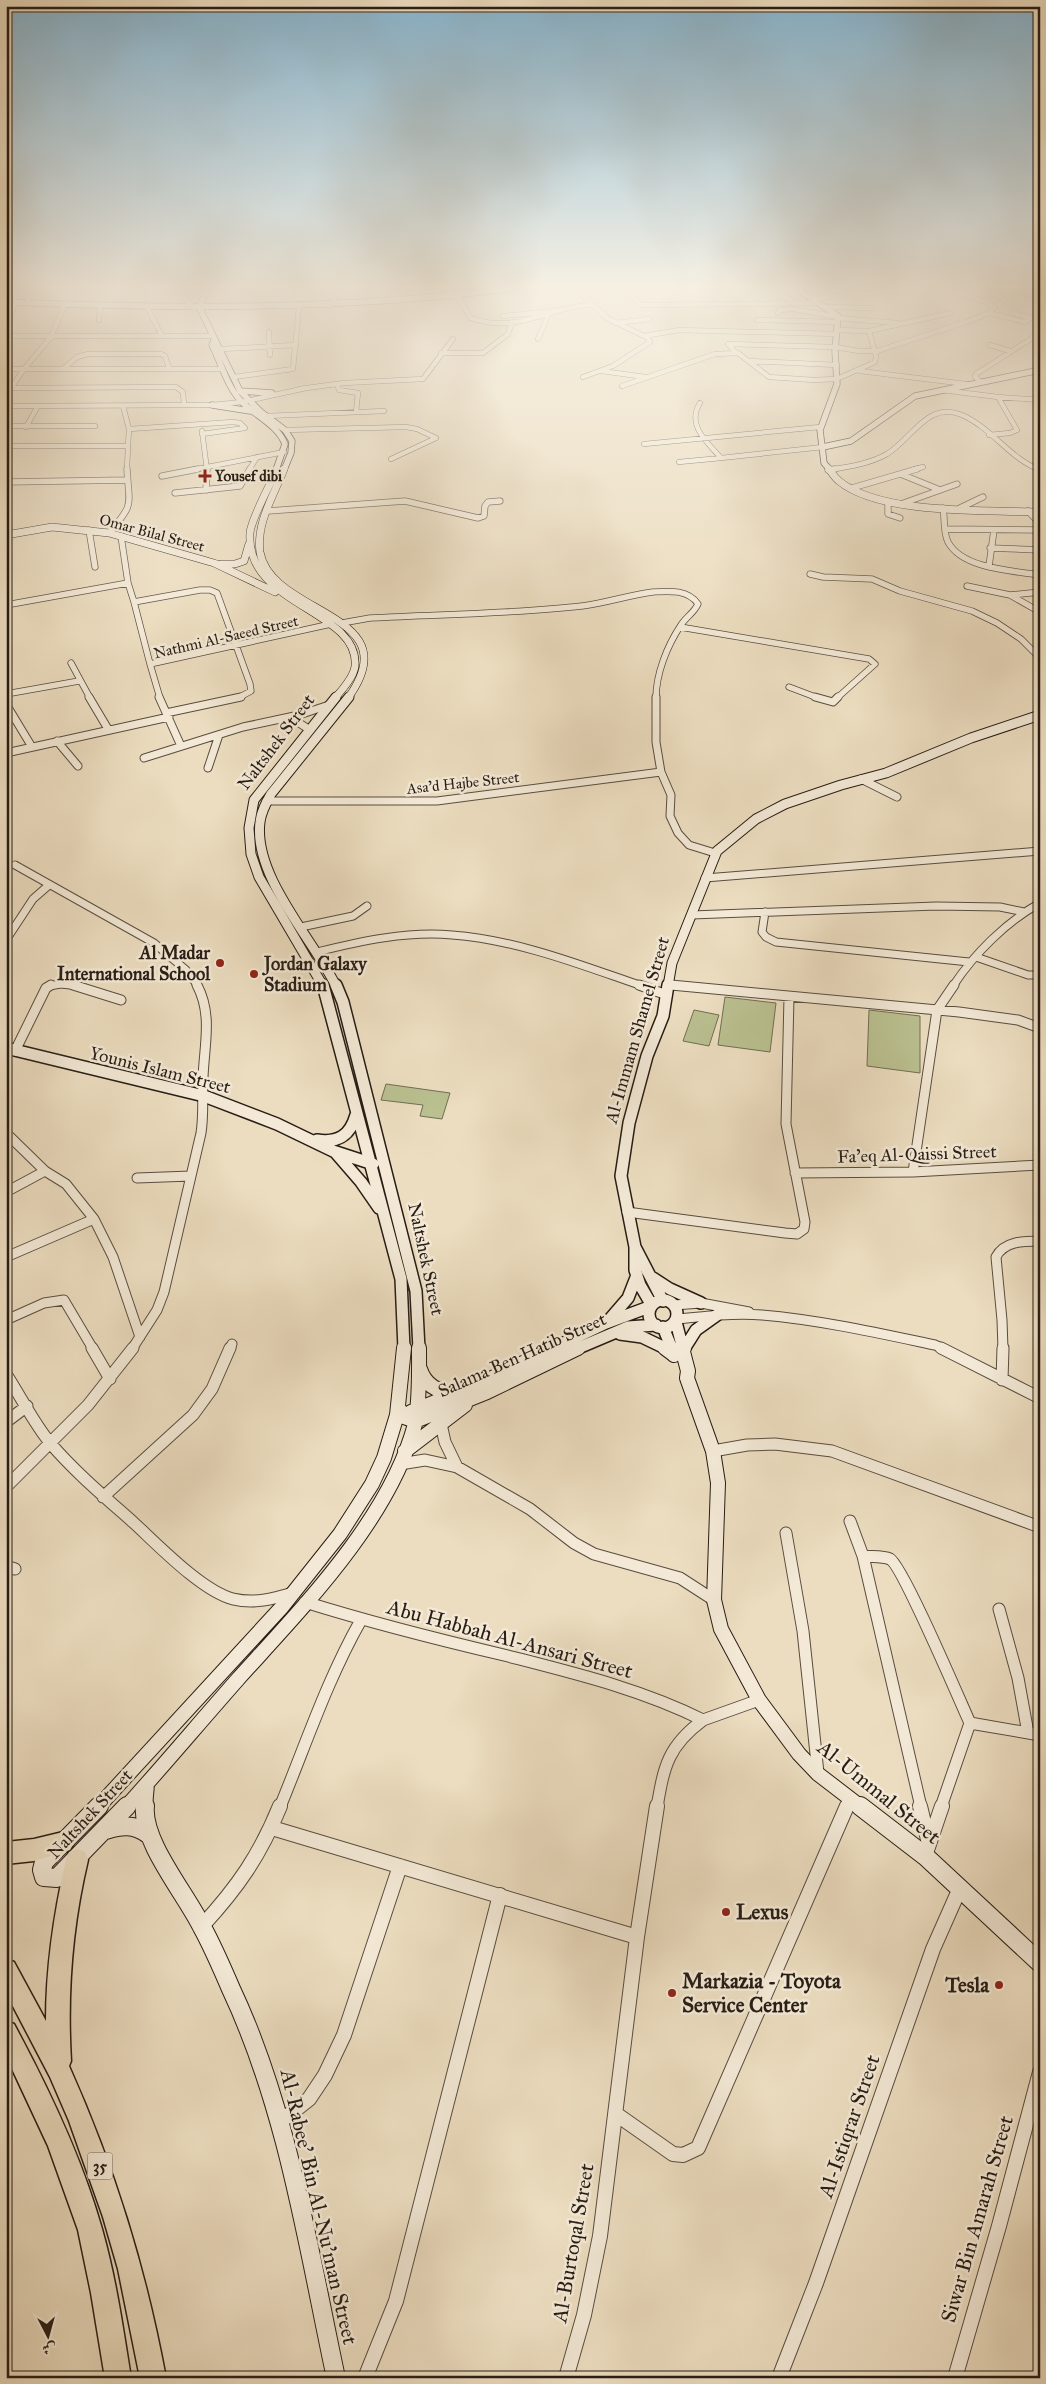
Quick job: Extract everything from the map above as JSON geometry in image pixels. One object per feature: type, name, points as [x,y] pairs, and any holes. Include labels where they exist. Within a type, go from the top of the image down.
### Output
[{"type":"highway","points":[[6,1853],[34,1850],[70,1852],[57,1976],[60,2070]]},
{"type":"highway","name":"35","points":[[6,1970],[31,2010],[60,2070],[98,2160],[124,2242],[142,2316],[153,2378]]},
{"type":"highway","name":"35","points":[[6,2032],[24,2064],[84,2210],[100,2272],[118,2378]]},
{"type":"street","points":[[184,399],[184,405]]},
{"type":"street","points":[[6,406],[196,405],[213,404],[233,399]]},
{"type":"street","points":[[213,404],[233,399]]},
{"type":"street","points":[[214,563],[241,563],[246,557],[252,524],[284,452],[285,444],[281,434],[245,399]]},
{"type":"street","points":[[260,413],[262,405],[268,399]]},
{"type":"street","points":[[356,412],[357,399]]},
{"type":"street","points":[[832,399],[820,427],[823,461],[828,470],[852,488],[888,502],[901,504],[944,508],[1040,512]]},
{"type":"street","points":[[679,462],[823,447],[849,442],[909,399]]},
{"type":"street","points":[[989,435],[1010,433],[1017,430],[999,399]]},
{"type":"street","points":[[700,403],[695,410],[694,421],[705,439],[721,458]]},
{"type":"street","points":[[213,404],[260,413],[384,411]]},
{"type":"street","points":[[26,426],[38,406]]},
{"type":"street","points":[[108,533],[126,514],[131,502],[132,492],[127,480],[129,429],[124,406]]},
{"type":"street","points":[[828,470],[863,463],[888,454],[929,417],[940,411],[951,411],[967,417],[1021,462],[1040,470]]},
{"type":"street","points":[[260,413],[285,430],[406,427],[418,428],[436,438],[391,459]]},
{"type":"street","points":[[129,429],[233,422],[240,423],[245,428],[202,434]]},
{"type":"street","points":[[202,425],[206,490]]},
{"type":"street","points":[[6,426],[95,426]]},
{"type":"street","points":[[644,444],[820,427]]},
{"type":"street","name":"Naltshek Street","points":[[70,1852],[300,1597],[355,1540],[383,1497],[403,1458],[408,1414],[420,1369],[420,1332],[416,1291],[344,1002],[333,978],[277,888],[263,859],[260,824],[266,801],[286,770],[352,692],[363,671],[365,656],[360,642],[342,623],[290,592],[266,566],[260,551],[258,539],[260,528],[291,453],[292,441],[285,430]]},
{"type":"street","points":[[6,446],[128,446]]},
{"type":"street","points":[[162,476],[284,452]]},
{"type":"street","points":[[175,493],[242,486],[257,457]]},
{"type":"street","points":[[852,488],[903,475],[923,467]]},
{"type":"street","points":[[903,475],[940,490]]},
{"type":"street","points":[[6,482],[127,480]]},
{"type":"street","points":[[901,504],[957,484]]},
{"type":"street","points":[[960,508],[983,497]]},
{"type":"street","points":[[268,511],[405,502],[429,504],[478,518],[484,516],[486,504],[500,501]]},
{"type":"street","points":[[888,502],[888,514],[900,518]]},
{"type":"street","points":[[944,508],[948,542],[957,553],[968,560],[989,566],[1040,575]]},
{"type":"street","points":[[1028,511],[1040,524]]},
{"type":"street","name":"Omar Bilal Street","points":[[6,535],[52,527],[108,533],[214,563],[284,596]]},
{"type":"street","points":[[946,529],[1040,530]]},
{"type":"street","points":[[89,530],[94,567]]},
{"type":"street","points":[[989,566],[994,530]]},
{"type":"street","points":[[121,536],[128,583],[150,664]]},
{"type":"street","name":"Naltshek Street","points":[[249,542],[252,555],[261,572],[284,596],[332,624],[350,642],[355,661],[350,678],[254,800],[249,820],[248,842],[253,864],[268,895],[317,972],[325,990],[369,1163],[386,1219],[400,1279],[403,1302],[403,1374],[408,1414]]},
{"type":"street","points":[[990,548],[1040,550]]},
{"type":"street","points":[[810,574],[823,577],[872,578],[900,591],[972,611],[997,623],[1021,639],[1040,658]]},
{"type":"street","points":[[6,605],[128,583]]},
{"type":"street","points":[[967,586],[1010,595],[1040,592]]},
{"type":"street","points":[[6,753],[240,698],[249,694],[251,691],[250,684],[238,646],[219,595],[214,590],[200,590],[134,602]]},
{"type":"street","points":[[342,623],[370,618],[581,606],[627,596],[671,591],[689,596],[698,604],[696,609],[681,625],[663,661],[655,689],[656,742],[661,772],[671,794],[670,816],[681,838],[694,847],[715,853]]},
{"type":"street","points":[[1010,595],[1040,612]]},
{"type":"street","name":"Nathmi Al-Saeed Street","points":[[181,746],[157,692],[150,664],[332,624]]},
{"type":"street","points":[[681,625],[871,660],[875,664],[833,702],[824,701],[790,687]]},
{"type":"street","points":[[71,663],[79,681],[108,729]]},
{"type":"street","points":[[6,694],[79,681]]},
{"type":"street","points":[[6,704],[32,748]]},
{"type":"street","points":[[144,758],[329,705]]},
{"type":"street","name":"Al-Immam Shamel Street","points":[[659,1304],[633,1255],[635,1247],[622,1188],[621,1166],[639,1085],[663,1016],[672,963],[715,853],[756,819],[772,810],[861,780],[886,774],[971,738],[1040,715]]},
{"type":"street","points":[[272,720],[293,721],[310,730]]},
{"type":"street","points":[[208,768],[219,735]]},
{"type":"street","points":[[301,740],[311,742]]},
{"type":"street","points":[[57,741],[78,766]]},
{"type":"street","name":"Asa'd Hajbe Street","points":[[266,801],[436,801],[661,772]]},
{"type":"street","points":[[861,780],[897,797]]},
{"type":"street","points":[[705,878],[1040,851]]},
{"type":"street","points":[[6,1487],[110,1379],[158,1308],[169,1277],[203,1118],[208,1024],[204,999],[197,985],[179,964],[141,934],[49,886],[15,865]]},
{"type":"street","points":[[6,940],[33,899],[49,886]]},
{"type":"street","points":[[913,1172],[937,1010],[969,962],[1024,912],[1040,903]]},
{"type":"street","points":[[301,927],[309,923],[350,916],[359,913],[367,906]]},
{"type":"street","points":[[692,915],[964,906],[1000,907],[1024,912]]},
{"type":"street","points":[[764,912],[762,932],[766,937],[776,942],[969,962]]},
{"type":"street","points":[[317,952],[341,945],[415,935],[452,935],[479,938],[534,950],[668,990],[789,997],[937,1010],[1018,1020],[1040,1028]]},
{"type":"street","points":[[976,957],[1019,973],[1034,976],[1040,975]]},
{"type":"street","points":[[10,1049],[46,988],[51,984],[64,984],[122,1000]]},
{"type":"street","points":[[627,1212],[797,1234],[804,1229],[805,1222],[786,1124],[789,997]]},
{"type":"street","name":"Younis Islam Street","points":[[10,1049],[204,1096],[240,1109],[334,1151],[385,1168]]},
{"type":"street","points":[[308,1138],[328,1142],[340,1139],[351,1130],[356,1114]]},
{"type":"street","points":[[6,1133],[45,1171],[66,1184],[94,1219],[110,1249],[140,1337]]},
{"type":"street","points":[[334,1151],[361,1182],[386,1219]]},
{"type":"street","name":"Fa'eq Al-Qaissi Street","points":[[795,1173],[913,1172],[1040,1165]]},
{"type":"street","points":[[6,1192],[45,1171]]},
{"type":"street","points":[[137,1178],[191,1176]]},
{"type":"street","points":[[6,1257],[94,1219]]},
{"type":"street","points":[[1002,1380],[1004,1323],[996,1270],[996,1256],[1000,1251],[1013,1244],[1040,1241]]},
{"type":"street","points":[[678,1353],[643,1336],[607,1328],[642,1275],[701,1303]]},
{"type":"street","points":[[6,1320],[50,1301],[59,1298],[64,1300],[110,1379]]},
{"type":"street","name":"Salama Ben Hatib Street","points":[[408,1414],[659,1304],[701,1303],[736,1308],[761,1315]]},
{"type":"street","points":[[678,1353],[659,1326],[648,1316],[659,1304],[679,1312],[677,1320],[678,1353],[682,1372],[687,1378],[713,1452],[718,1483],[714,1600]]},
{"type":"street","points":[[678,1353],[696,1330],[717,1315]]},
{"type":"street","name":"Salama Ben Hatib Street","points":[[408,1414],[478,1396],[607,1328],[659,1326],[677,1320],[717,1315],[761,1315],[856,1328],[935,1346],[1040,1398]]},
{"type":"street","points":[[103,1497],[200,1407],[215,1384],[232,1344]]},
{"type":"street","points":[[420,1369],[424,1380],[433,1388],[445,1393],[459,1393]]},
{"type":"street","points":[[6,1374],[50,1443],[103,1497],[176,1561],[216,1591],[245,1601],[300,1597]]},
{"type":"street","points":[[403,1458],[440,1424],[478,1396]]},
{"type":"street","points":[[6,1422],[26,1406]]},
{"type":"street","name":"Naltshek Street","points":[[70,1852],[105,1831],[147,1783],[300,1597],[370,1486],[384,1458],[394,1426],[408,1414]]},
{"type":"street","points":[[440,1424],[447,1450],[457,1467]]},
{"type":"street","points":[[713,1452],[747,1445],[775,1444],[832,1452],[890,1471],[1040,1527]]},
{"type":"street","points":[[403,1458],[425,1460],[457,1467],[530,1509],[574,1543],[594,1554],[680,1578],[714,1600]]},
{"type":"street","points":[[850,1521],[863,1556],[927,1850]]},
{"type":"street","points":[[786,1533],[803,1631],[818,1774]]},
{"type":"street","points":[[863,1556],[890,1559],[895,1564],[910,1591],[970,1723],[927,1850]]},
{"type":"street","name":"Abu Habbah Al-Ansari Street","points":[[300,1597],[361,1620],[588,1677],[681,1710],[703,1720]]},
{"type":"street","name":"Al-Ummal Street","points":[[714,1600],[721,1629],[759,1700],[799,1754],[818,1774],[850,1799],[927,1850],[960,1888],[1040,1963]]},
{"type":"street","points":[[970,1723],[1034,1734],[999,1609]]},
{"type":"street","points":[[202,1926],[216,1913],[243,1879],[272,1828],[339,1657],[361,1620]]},
{"type":"street","points":[[759,1700],[703,1720],[680,1737],[670,1751],[663,1770],[637,1936],[616,2114],[673,2154],[683,2155],[698,2148],[850,1799]]},
{"type":"street","name":"Al-Rabee' Bin Al-Nu'man Street","points":[[147,1783],[144,1814],[148,1834],[202,1926],[236,1999],[264,2068],[280,2122],[336,2378]]},
{"type":"street","points":[[105,1831],[121,1825],[138,1827],[148,1834]]},
{"type":"street","points":[[272,1828],[637,1936]]},
{"type":"street","points":[[280,2122],[310,2099],[325,2075],[344,2035],[400,1866]]},
{"type":"street","name":"Al-Istiqrar Street","points":[[779,2378],[816,2283],[933,1949],[960,1888]]},
{"type":"street","points":[[365,2378],[396,2301],[500,1895]]},
{"type":"street","name":"Siwar Bin Amarah Street","points":[[955,2378],[1000,2226],[1040,2072]]},
{"type":"street","name":"Al-Burtoqal Street","points":[[566,2378],[584,2314],[600,2236],[616,2114]]},
{"type":"green space","points":[[725,997],[776,1003],[770,1052],[718,1045]]},
{"type":"green space","points":[[694,1010],[719,1015],[709,1046],[683,1041]]},
{"type":"green space","points":[[869,1010],[920,1016],[920,1073],[867,1066]]},
{"type":"green space","points":[[386,1084],[450,1093],[442,1119],[420,1116],[423,1105],[381,1100]]},
{"type":"place","name":"Yousef dibi","points":[[205,476]]},
{"type":"place","name":"Al Madar International School","points":[[220,963]]},
{"type":"place","name":"Jordan Galaxy Stadium","points":[[254,974]]},
{"type":"place","name":"Lexus","points":[[726,1912]]},
{"type":"place","name":"Tesla","points":[[999,1985]]},
{"type":"place","name":"Markazia - Toyota Service Center","points":[[672,1993]]}]
